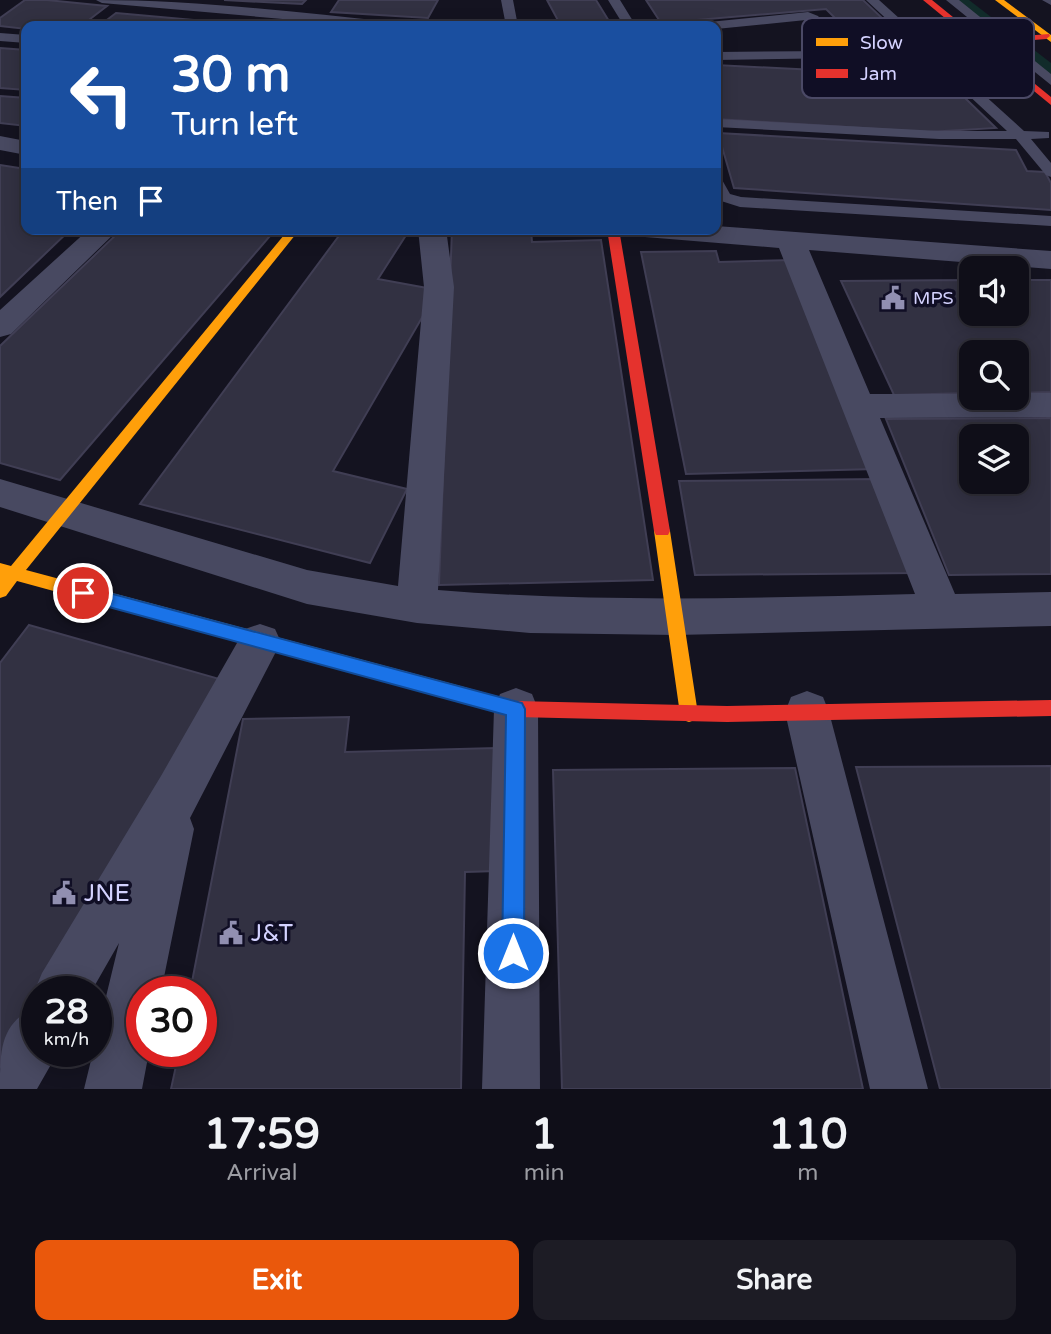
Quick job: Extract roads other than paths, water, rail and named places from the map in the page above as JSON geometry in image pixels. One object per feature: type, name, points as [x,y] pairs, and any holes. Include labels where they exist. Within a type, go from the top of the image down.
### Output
[{"type":"street","points":[[927,0],[948,18]]},
{"type":"street","points":[[999,0],[1023,18]]},
{"type":"street","points":[[1034,26],[1049,37]]},
{"type":"street","points":[[1034,88],[1051,102]]},
{"type":"street","points":[[0,143],[21,147]]},
{"type":"street","points":[[721,234],[1051,260]]},
{"type":"street","points":[[0,327],[99,235]]},
{"type":"street","points":[[0,591],[7,572],[63,512],[290,235]]},
{"type":"street","points":[[417,606],[439,287],[433,235]]},
{"type":"street","points":[[613,235],[676,617],[689,714]]},
{"type":"street","points":[[790,239],[941,609]]},
{"type":"street","points":[[860,406],[1051,405]]},
{"type":"street","points":[[0,493],[307,587],[417,606],[530,615],[676,617],[941,609],[1051,609]]},
{"type":"street","points":[[7,572],[516,709],[689,714],[1051,708]]},
{"type":"street","points":[[70,976],[178,793],[261,642]]},
{"type":"street","points":[[511,1089],[516,709]]},
{"type":"street","points":[[807,712],[899,1089]]},
{"type":"street","points":[[113,1089],[178,793]]},
{"type":"street","points":[[5,1089],[21,1062]]},
{"type":"lane","points":[[102,0],[308,8],[345,21]]},
{"type":"lane","points":[[507,0],[511,21]]},
{"type":"lane","points":[[614,0],[627,21]]},
{"type":"lane","points":[[872,0],[892,18]]},
{"type":"lane","points":[[952,0],[978,18]]},
{"type":"lane","points":[[969,0],[987,18]]},
{"type":"lane","points":[[721,25],[808,16],[812,18]]},
{"type":"lane","points":[[0,37],[21,39]]},
{"type":"lane","points":[[1034,54],[1051,64]]},
{"type":"lane","points":[[721,56],[802,56]]},
{"type":"lane","points":[[1034,64],[1051,81]]},
{"type":"lane","points":[[981,98],[1021,134],[1051,172]]},
{"type":"lane","points":[[721,123],[939,135],[1048,135]]},
{"type":"lane","points":[[721,191],[724,197],[740,202],[1051,220]]},
{"type":"place","name":"MPS","points":[[893,298]]},
{"type":"place","name":"JNE","points":[[64,893]]},
{"type":"place","name":"J&T","points":[[231,933]]}]
